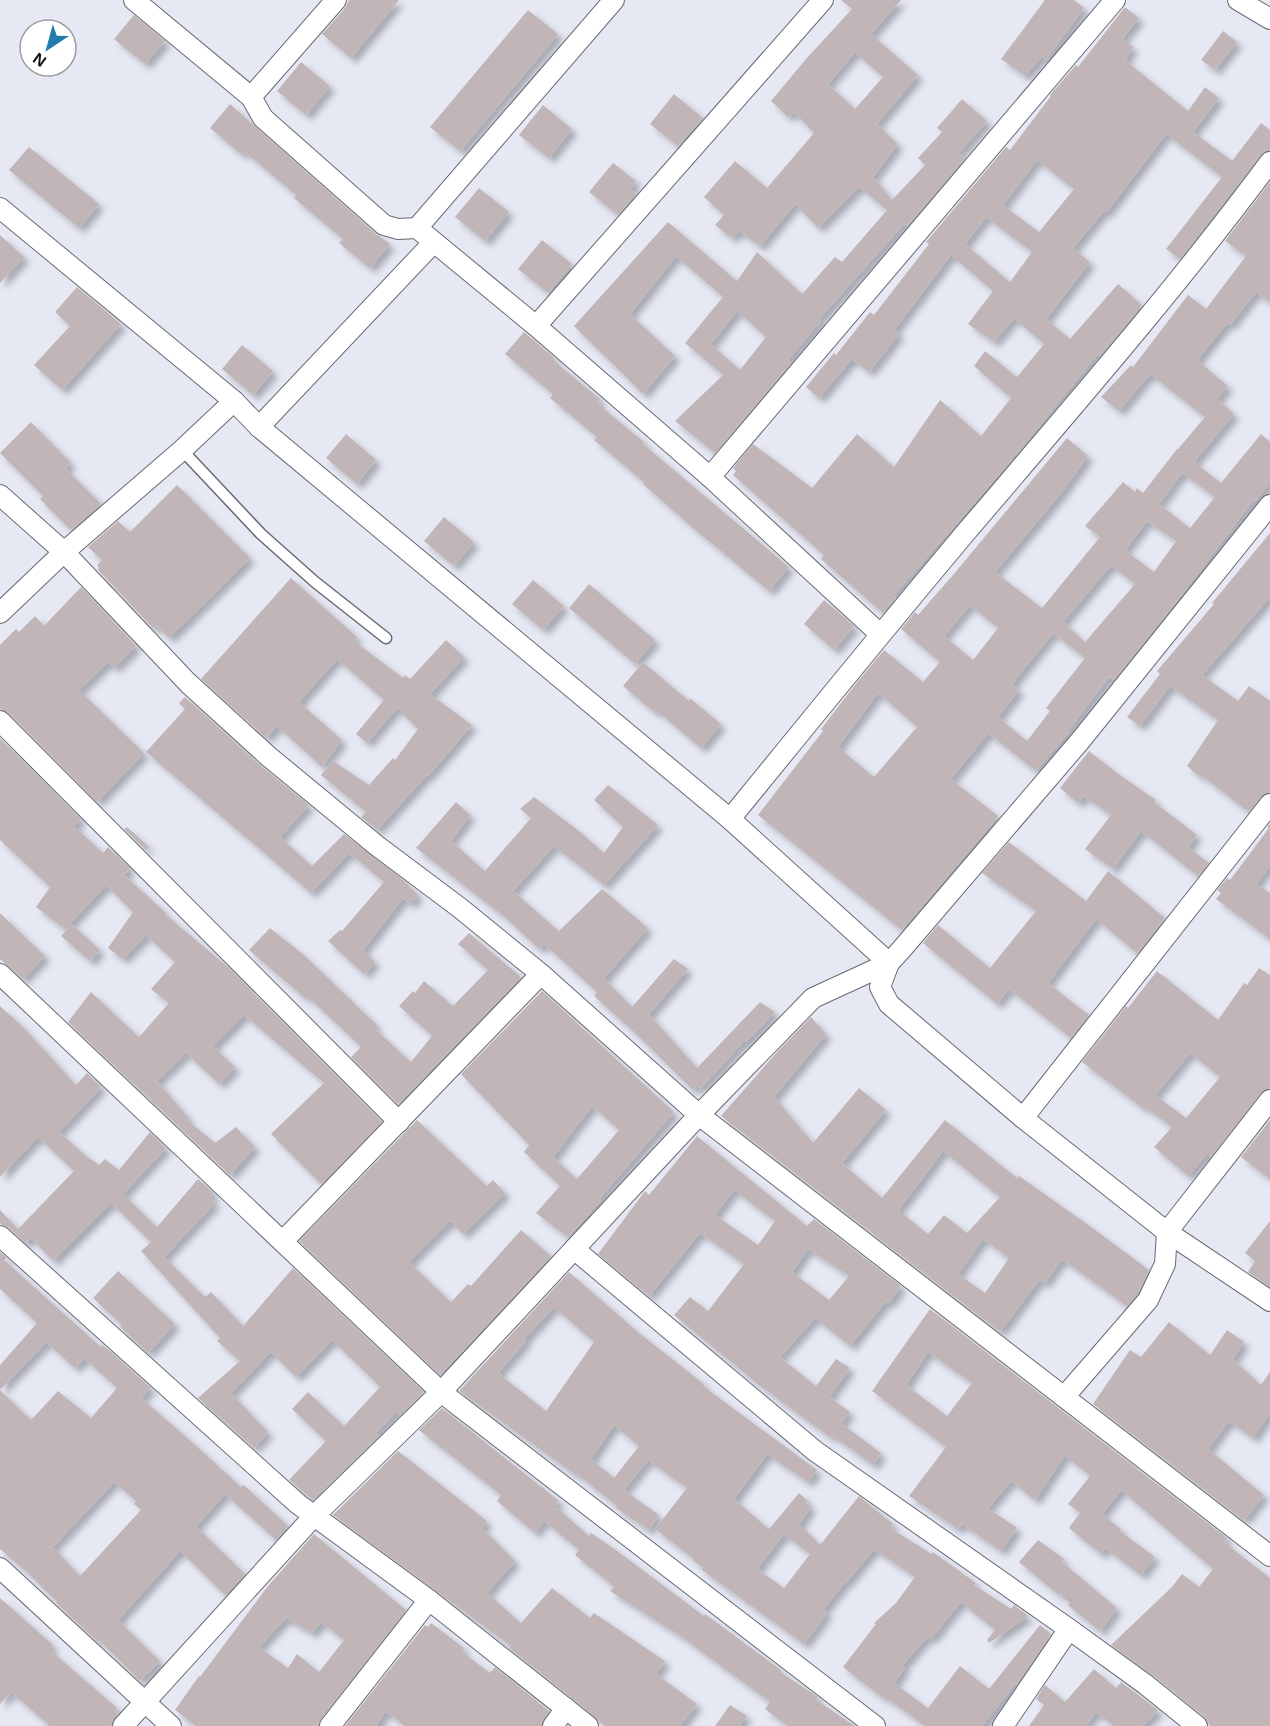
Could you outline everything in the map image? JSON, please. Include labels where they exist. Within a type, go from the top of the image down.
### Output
[{"type":"street","points":[[134,0],[250,97],[263,118],[384,225],[398,229],[417,228],[536,326],[711,477],[880,634]]},
{"type":"street","points":[[250,97],[336,0]]},
{"type":"street","points":[[417,228],[614,0]]},
{"type":"street","points":[[536,326],[823,0]]},
{"type":"street","points":[[711,477],[1116,0]]},
{"type":"street","points":[[1238,0],[1270,19]]},
{"type":"street","points":[[730,819],[880,634],[1113,359],[1228,218],[1270,162]]},
{"type":"street","points":[[0,208],[234,401],[259,427],[730,819],[889,963]]},
{"type":"street","points":[[259,427],[434,243]]},
{"type":"street","points":[[0,614],[64,552],[182,450],[234,401]]},
{"type":"street","points":[[0,495],[64,552],[188,683],[268,756],[376,845],[541,974],[699,1115],[1270,1556]]},
{"type":"street","points":[[1270,505],[1080,741],[889,963],[880,987],[889,1005],[1023,1118],[1167,1232],[1270,1301]]},
{"type":"street","points":[[0,721],[399,1122]]},
{"type":"street","points":[[1023,1118],[1270,804]]},
{"type":"street","points":[[123,1726],[314,1516],[441,1392],[699,1115],[813,998],[889,963]]},
{"type":"street","points":[[0,974],[441,1392],[875,1726]]},
{"type":"street","points":[[283,1241],[541,974]]},
{"type":"street","points":[[1064,1396],[1148,1300],[1165,1264],[1167,1232],[1270,1100]]},
{"type":"street","points":[[0,1236],[289,1496],[429,1600],[588,1726]]},
{"type":"street","points":[[574,1250],[814,1451],[1069,1629],[1197,1726]]},
{"type":"street","points":[[0,1568],[171,1726]]},
{"type":"street","points":[[330,1726],[429,1600]]},
{"type":"street","points":[[1003,1726],[1069,1629]]},
{"type":"street","points":[[553,1726],[566,1708]]},
{"type":"lane","points":[[182,450],[261,534],[315,582],[386,638]]},
{"type":"building","points":[[349,0],[399,0],[351,58],[322,34],[345,8]]},
{"type":"building","points":[[841,0],[901,0],[871,34],[918,75],[877,124],[898,144],[873,177],[892,200],[925,165],[918,158],[942,132],[937,128],[962,99],[987,121],[959,153],[965,158],[907,226],[904,224],[819,319],[821,321],[788,360],[791,363],[715,453],[675,421],[723,375],[685,343],[723,297],[676,256],[630,314],[675,356],[643,394],[574,326],[668,222],[737,281],[757,252],[802,294],[835,257],[842,262],[887,210],[859,187],[818,228],[795,204],[760,246],[739,231],[732,238],[715,225],[724,215],[704,197],[735,161],[767,188],[814,133],[794,112],[788,117],[771,101],[852,9]],"holes":[[[855,52],[883,77],[855,109],[828,84]],[[737,311],[766,337],[740,370],[711,344]]]},
{"type":"building","points":[[1045,0],[1074,0],[1084,8],[1046,60],[1042,56],[1025,76],[1001,59]]},
{"type":"building","points":[[1125,7],[1139,18],[1122,39],[1133,47],[1125,60],[1188,111],[1205,87],[1219,98],[1193,132],[1232,161],[1261,123],[1270,130],[1270,150],[1260,155],[1180,259],[1166,249],[1222,177],[1166,134],[1106,213],[1104,211],[1073,248],[1090,262],[1046,319],[1070,339],[1118,284],[1142,305],[894,595],[896,597],[883,613],[821,559],[824,555],[733,475],[736,471],[733,468],[753,444],[812,488],[857,434],[894,467],[940,400],[981,436],[1011,398],[974,366],[985,351],[1017,377],[1044,344],[1014,318],[994,342],[968,324],[993,291],[951,255],[894,330],[899,334],[869,372],[852,359],[819,398],[806,387],[834,353],[836,355],[870,312],[874,315],[929,244],[926,242],[1006,147],[1010,150],[1050,95],[1076,65],[1078,67]],"holes":[[[1037,160],[1074,189],[1039,232],[1003,205]],[[986,217],[1032,252],[1010,282],[965,244]]]},
{"type":"building","points":[[528,10],[558,34],[460,151],[430,127]]},
{"type":"building","points":[[134,15],[165,41],[145,64],[114,39]]},
{"type":"building","points":[[1223,31],[1237,42],[1215,70],[1201,60]]},
{"type":"building","points":[[301,62],[330,86],[306,115],[277,91]]},
{"type":"building","points":[[674,94],[703,118],[678,146],[650,124]]},
{"type":"building","points":[[230,104],[390,244],[370,268],[339,243],[343,239],[294,198],[296,195],[244,151],[241,154],[210,128]]},
{"type":"building","points":[[543,105],[572,129],[549,158],[519,135]]},
{"type":"building","points":[[29,147],[99,204],[79,228],[9,170]]},
{"type":"building","points":[[613,163],[636,181],[630,189],[636,194],[618,215],[589,192]]},
{"type":"building","points":[[1270,182],[1270,302],[1256,292],[1230,325],[1227,323],[1197,360],[1228,386],[1217,399],[1234,414],[1194,462],[1221,483],[1261,434],[1270,442],[1270,483],[1253,501],[1114,680],[1109,677],[1069,732],[1036,771],[988,733],[951,779],[998,816],[902,930],[758,815],[823,731],[821,729],[884,650],[923,682],[940,662],[901,629],[915,612],[918,615],[953,575],[1067,438],[1088,456],[1062,492],[995,572],[1042,608],[1100,537],[1085,526],[1123,482],[1135,492],[1137,488],[1143,493],[1205,417],[1150,374],[1119,411],[1101,397],[1131,365],[1133,367],[1188,295],[1206,309],[1246,256],[1225,241]],"holes":[[[1182,473],[1215,497],[1190,528],[1159,504]],[[1147,521],[1176,541],[1154,572],[1125,550]],[[1111,565],[1135,584],[1085,642],[1063,622]],[[970,605],[998,628],[973,660],[944,636]],[[1053,633],[1085,658],[1046,708],[1050,711],[1027,741],[998,717],[1019,690],[1012,684]],[[878,693],[917,727],[874,777],[838,747]]]},
{"type":"building","points":[[479,188],[509,212],[485,241],[455,217]]},
{"type":"building","points":[[0,235],[24,257],[0,283]]},
{"type":"building","points":[[542,240],[572,264],[548,293],[518,269]]},
{"type":"building","points":[[77,287],[121,324],[62,390],[34,365],[70,326],[55,312]]},
{"type":"building","points":[[524,332],[554,358],[553,360],[600,399],[597,403],[644,442],[643,444],[789,567],[769,591],[643,484],[644,482],[594,440],[597,437],[550,398],[553,394],[505,354]]},
{"type":"building","points":[[242,345],[273,371],[253,395],[222,369]]},
{"type":"building","points":[[31,422],[71,463],[65,468],[101,504],[71,530],[40,499],[43,496],[0,453]]},
{"type":"building","points":[[346,434],[376,460],[357,484],[326,458]]},
{"type":"building","points":[[177,485],[250,558],[169,638],[156,625],[153,628],[98,570],[97,565],[102,560],[88,547],[118,521],[130,532]]},
{"type":"building","points":[[444,517],[474,542],[454,566],[424,541]]},
{"type":"building","points":[[1270,533],[1270,597],[1202,675],[1238,701],[1249,686],[1270,701],[1270,792],[1261,796],[1249,812],[1187,766],[1218,720],[1170,686],[1140,726],[1127,717],[1160,674],[1157,671]]},
{"type":"building","points":[[291,578],[357,637],[354,641],[403,678],[405,675],[410,679],[446,640],[464,657],[430,694],[472,725],[377,830],[361,817],[366,812],[321,775],[333,761],[369,785],[393,758],[395,760],[418,729],[397,708],[367,743],[356,734],[384,700],[337,659],[299,702],[342,740],[322,767],[277,726],[266,738],[201,679]]},
{"type":"building","points":[[533,580],[564,606],[543,630],[512,604]]},
{"type":"building","points":[[589,584],[655,640],[635,664],[569,608]]},
{"type":"building","points":[[81,587],[136,646],[114,668],[108,662],[79,690],[144,753],[97,802],[9,713],[0,709],[0,645],[16,629],[19,632],[35,616],[44,626]]},
{"type":"building","points":[[824,600],[854,626],[834,650],[804,624]]},
{"type":"building","points":[[643,662],[689,701],[690,698],[721,724],[701,748],[623,686]]},
{"type":"building","points":[[185,697],[260,765],[309,805],[280,837],[312,866],[344,834],[402,879],[418,895],[410,904],[403,898],[363,950],[375,962],[364,974],[328,941],[340,930],[342,931],[384,882],[349,853],[311,893],[146,752],[185,709],[179,703]]},
{"type":"building","points":[[0,738],[81,819],[74,826],[103,853],[108,847],[130,868],[124,875],[165,914],[229,968],[382,1122],[321,1184],[271,1134],[324,1083],[244,1015],[213,1046],[235,1067],[219,1084],[186,1053],[157,1081],[188,1117],[186,1119],[215,1143],[236,1127],[255,1147],[230,1175],[68,1022],[91,992],[139,1037],[169,1003],[151,989],[175,962],[146,935],[123,959],[108,948],[133,912],[106,885],[65,929],[36,907],[50,887],[0,840]]},
{"type":"building","points":[[1089,751],[1156,800],[1154,802],[1197,835],[1188,847],[1209,863],[1198,876],[1141,831],[1113,869],[1085,849],[1111,815],[1084,796],[1078,803],[1060,788]]},
{"type":"building","points":[[608,785],[658,825],[604,885],[554,846],[513,891],[559,931],[602,889],[648,928],[604,978],[632,1007],[674,959],[688,969],[649,1014],[697,1068],[760,1002],[775,1012],[746,1042],[744,1041],[701,1088],[697,1085],[693,1090],[594,996],[597,992],[544,944],[539,949],[506,918],[416,848],[456,802],[470,815],[451,841],[485,871],[531,818],[520,809],[534,797],[604,853],[623,827],[594,800]]},
{"type":"building","points":[[1270,823],[1270,866],[1256,884],[1270,893],[1270,939],[1216,899],[1221,893],[1217,890],[1227,878],[1230,880],[1269,828],[1267,827]]},
{"type":"building","points":[[127,827],[149,847],[146,850],[124,829]]},
{"type":"building","points":[[1009,842],[1086,901],[1108,871],[1165,918],[1137,953],[1096,919],[1048,983],[1089,1015],[1071,1038],[1009,989],[997,1004],[923,943],[938,925],[990,968],[1036,911],[982,873]]},
{"type":"building","points":[[0,913],[45,956],[23,979],[0,959]]},
{"type":"building","points":[[72,924],[100,950],[90,961],[61,936]]},
{"type":"building","points":[[270,928],[305,956],[377,1025],[374,1028],[411,1062],[432,1036],[399,1006],[413,991],[415,993],[424,981],[453,1006],[488,970],[458,944],[469,933],[521,977],[398,1104],[351,1057],[361,1047],[307,996],[305,998],[249,950]]},
{"type":"building","points":[[1259,968],[1270,975],[1270,1088],[1261,1093],[1211,1157],[1207,1154],[1188,1176],[1154,1147],[1172,1127],[1145,1107],[1144,1109],[1082,1062],[1157,971],[1218,1020],[1244,983],[1247,985]],"holes":[[[1190,1053],[1220,1077],[1186,1118],[1155,1095]]]},
{"type":"building","points":[[542,991],[674,1112],[568,1237],[536,1213],[560,1186],[524,1152],[529,1145],[461,1074]],"holes":[[[592,1106],[619,1130],[577,1179],[553,1157]]]},
{"type":"building","points":[[0,1006],[24,1028],[76,1085],[87,1073],[101,1087],[59,1132],[86,1156],[99,1165],[105,1159],[119,1170],[150,1132],[166,1148],[123,1194],[157,1227],[198,1179],[214,1193],[209,1198],[215,1203],[164,1257],[205,1297],[211,1292],[243,1326],[293,1268],[424,1392],[400,1415],[396,1412],[376,1433],[379,1436],[313,1500],[289,1480],[326,1441],[292,1409],[308,1392],[344,1426],[380,1387],[332,1340],[296,1377],[271,1352],[231,1393],[268,1432],[254,1448],[198,1398],[240,1361],[217,1341],[220,1338],[141,1251],[151,1242],[111,1203],[53,1261],[31,1238],[25,1243],[8,1227],[0,1224],[0,1210],[18,1229],[74,1171],[38,1137],[0,1177]]},
{"type":"building","points":[[811,1017],[826,1034],[774,1097],[813,1143],[859,1088],[886,1110],[842,1163],[882,1198],[945,1120],[1017,1178],[1019,1176],[1149,1270],[1138,1293],[1127,1306],[1062,1259],[1045,1283],[1039,1280],[1000,1332],[721,1116]],"holes":[[[943,1151],[1000,1197],[967,1233],[944,1215],[928,1234],[898,1210]],[[983,1239],[1009,1258],[985,1293],[958,1274]]]},
{"type":"building","points":[[417,1120],[487,1186],[493,1180],[505,1193],[463,1234],[450,1221],[409,1262],[451,1302],[468,1284],[471,1286],[521,1230],[551,1256],[440,1375],[299,1241]]},
{"type":"building","points":[[1270,1120],[1270,1179],[1241,1157]]},
{"type":"building","points":[[697,1136],[807,1226],[814,1219],[901,1286],[889,1303],[886,1301],[850,1346],[815,1318],[780,1357],[816,1386],[836,1359],[850,1368],[829,1397],[850,1412],[841,1423],[881,1453],[873,1465],[759,1385],[674,1315],[690,1297],[708,1311],[744,1264],[700,1233],[649,1296],[598,1254],[645,1191],[649,1195]],"holes":[[[734,1190],[775,1221],[758,1245],[715,1215]],[[808,1249],[849,1276],[829,1300],[792,1272]]]},
{"type":"building","points":[[1270,1221],[1270,1287],[1248,1272],[1255,1261],[1245,1253]]},
{"type":"building","points":[[0,1252],[7,1258],[4,1260],[101,1347],[103,1345],[151,1388],[141,1398],[241,1487],[244,1485],[288,1526],[276,1540],[225,1494],[196,1526],[245,1574],[225,1595],[180,1551],[118,1620],[160,1661],[140,1681],[0,1549],[0,1390],[0,1365],[37,1323],[0,1289]],"holes":[[[46,1342],[75,1368],[84,1358],[117,1388],[91,1418],[58,1391],[31,1420],[0,1390]],[[114,1482],[136,1501],[134,1504],[141,1510],[80,1576],[53,1547]]]},
{"type":"building","points":[[118,1271],[175,1324],[148,1353],[93,1298]]},
{"type":"building","points":[[569,1272],[639,1333],[704,1384],[703,1386],[817,1470],[808,1482],[767,1454],[734,1499],[769,1529],[799,1493],[811,1507],[799,1524],[820,1545],[859,1496],[893,1524],[890,1528],[932,1554],[933,1552],[976,1583],[974,1585],[1011,1609],[1014,1605],[1028,1616],[989,1643],[987,1640],[995,1630],[961,1602],[931,1639],[927,1637],[902,1666],[905,1668],[894,1683],[928,1708],[960,1666],[989,1689],[1040,1625],[1051,1634],[1016,1685],[982,1726],[925,1726],[884,1696],[883,1698],[843,1667],[876,1624],[874,1623],[896,1603],[915,1577],[874,1549],[823,1610],[827,1613],[804,1644],[702,1570],[703,1567],[693,1561],[694,1559],[655,1529],[687,1488],[648,1460],[624,1490],[659,1515],[649,1530],[616,1508],[617,1506],[577,1474],[459,1391]],"holes":[[[554,1307],[594,1342],[546,1411],[498,1373],[526,1341],[524,1339]],[[614,1425],[639,1446],[614,1478],[591,1459]],[[784,1534],[810,1554],[784,1588],[757,1569]]]},
{"type":"building","points":[[930,1309],[1227,1538],[1224,1542],[1270,1578],[1270,1726],[1210,1726],[1205,1717],[1111,1645],[1172,1587],[1182,1574],[1199,1587],[1213,1569],[1121,1490],[1102,1514],[1121,1529],[1120,1531],[1155,1557],[1141,1575],[1105,1548],[1101,1554],[1069,1528],[1080,1513],[1068,1504],[1090,1476],[1065,1455],[1035,1500],[1011,1481],[988,1508],[1017,1528],[1001,1551],[962,1524],[958,1529],[909,1496],[946,1447],[872,1391]],"holes":[[[928,1352],[972,1383],[947,1416],[906,1385]]]},
{"type":"building","points":[[1169,1322],[1210,1355],[1227,1330],[1244,1342],[1233,1359],[1261,1385],[1270,1372],[1270,1413],[1253,1438],[1229,1421],[1208,1449],[1264,1495],[1245,1519],[1242,1519],[1093,1404],[1130,1350],[1141,1357]]},
{"type":"building","points":[[442,1408],[559,1501],[555,1506],[589,1536],[591,1533],[616,1550],[781,1670],[780,1672],[818,1697],[816,1700],[855,1726],[788,1726],[765,1709],[770,1702],[682,1637],[610,1591],[614,1587],[575,1555],[579,1550],[544,1521],[535,1533],[497,1501],[501,1495],[419,1430]]},
{"type":"building","points":[[398,1451],[487,1521],[482,1528],[515,1561],[487,1593],[521,1623],[552,1588],[590,1618],[594,1613],[665,1661],[656,1674],[697,1704],[680,1726],[605,1726],[509,1648],[511,1646],[333,1515]]},
{"type":"building","points":[[314,1534],[406,1610],[321,1719],[318,1726],[196,1726],[175,1710],[268,1586]],"holes":[[[286,1618],[312,1633],[321,1622],[344,1640],[319,1672],[297,1654],[288,1668],[259,1647]]]},
{"type":"building","points":[[1038,1540],[1064,1559],[1062,1562],[1117,1608],[1100,1631],[1068,1605],[1070,1603],[1062,1597],[1071,1586],[1059,1595],[1019,1562]]},
{"type":"building","points":[[0,1598],[53,1645],[49,1649],[117,1708],[114,1711],[118,1714],[111,1726],[50,1726],[11,1692],[0,1704]]},
{"type":"building","points":[[431,1623],[464,1648],[462,1652],[490,1673],[495,1667],[549,1711],[540,1726],[405,1726],[386,1711],[376,1726],[345,1726],[425,1625],[428,1627]]},
{"type":"building","points":[[1094,1669],[1116,1688],[1121,1682],[1158,1710],[1143,1726],[1114,1726],[1096,1712],[1086,1726],[1029,1726],[1044,1705],[1036,1699],[1045,1685],[1065,1702]]},
{"type":"building","points":[[730,1705],[747,1716],[739,1726],[715,1726]]}]
